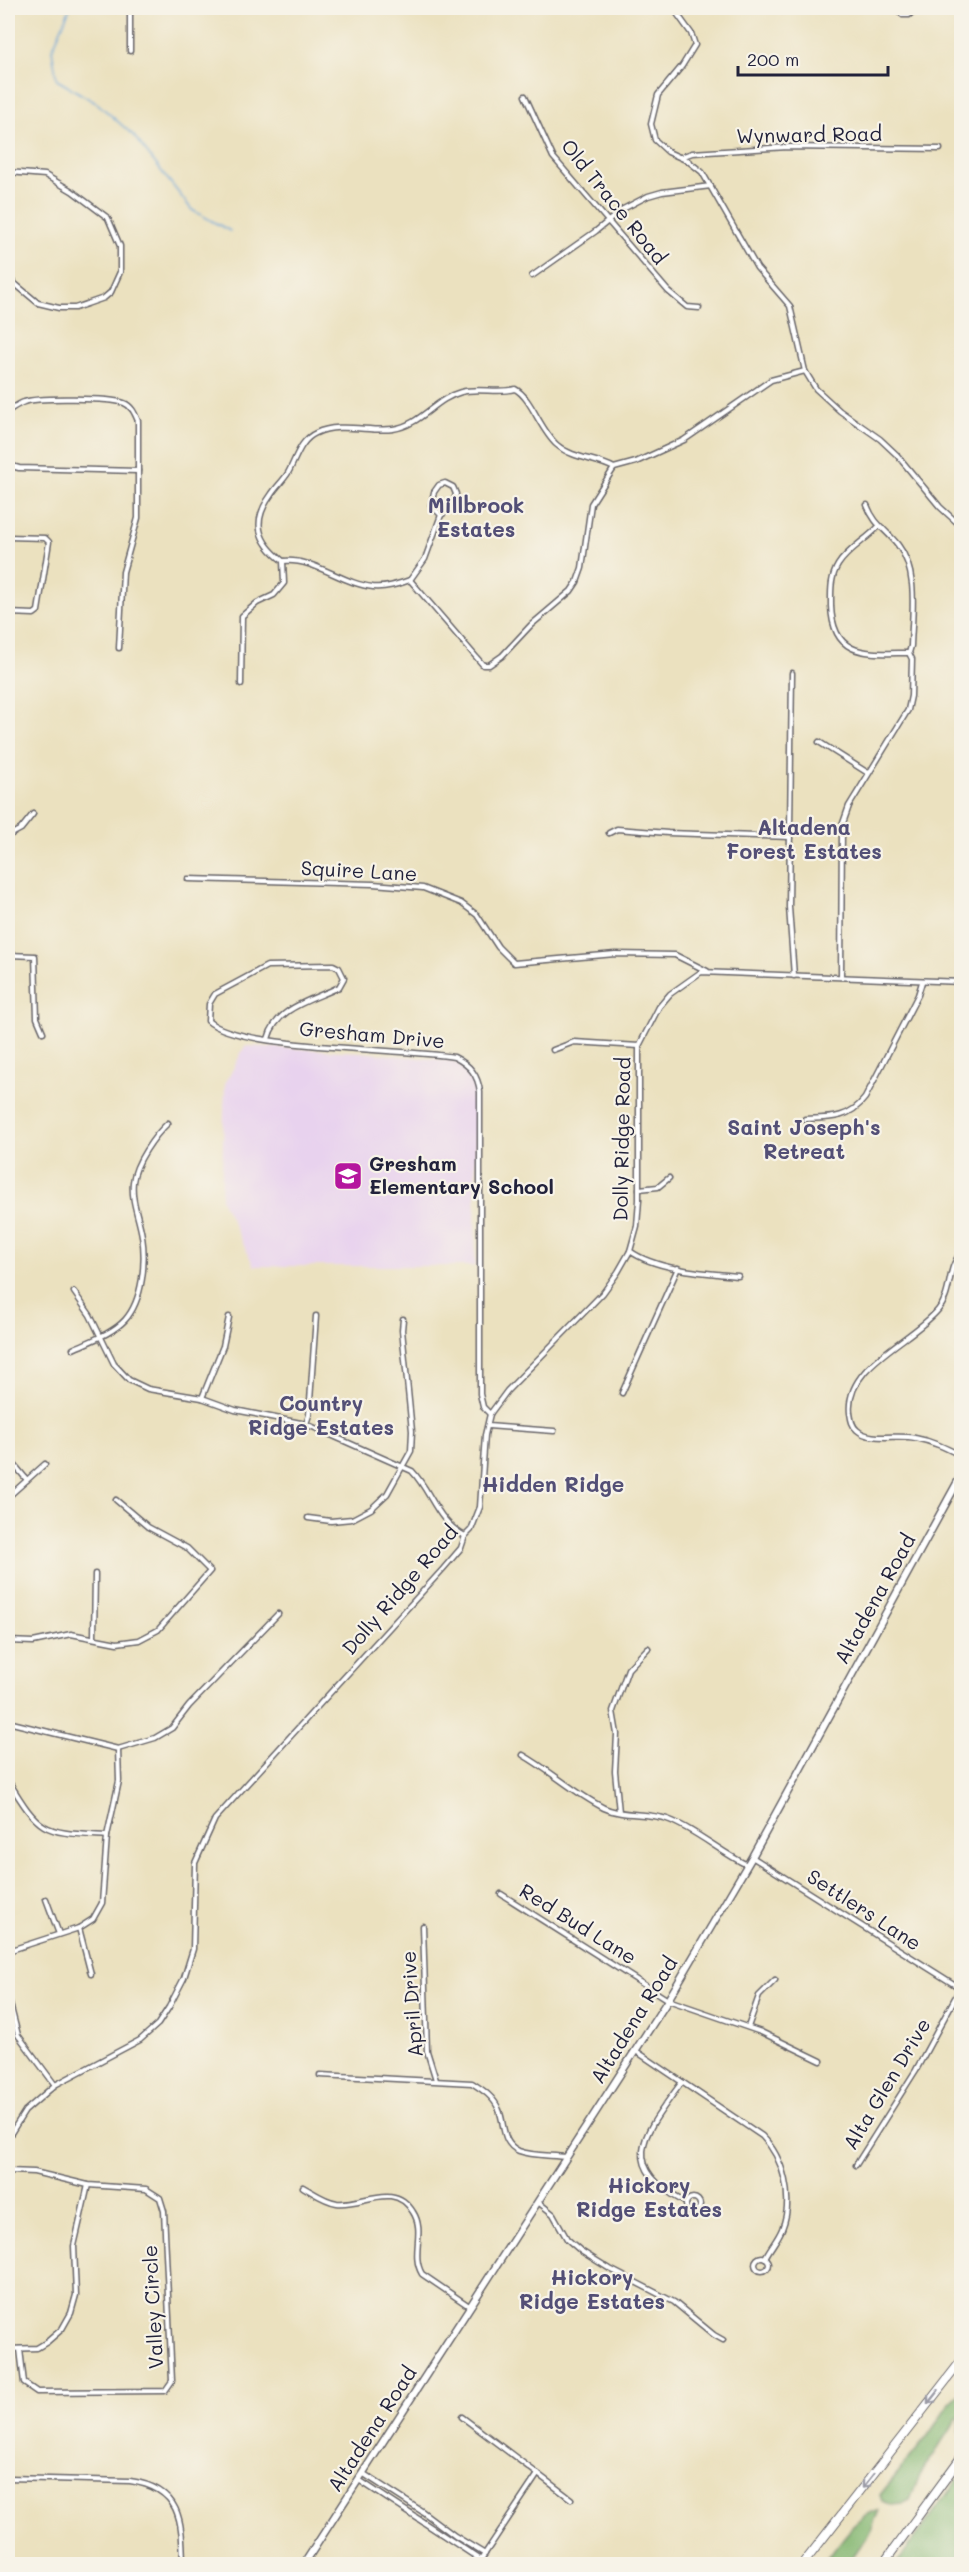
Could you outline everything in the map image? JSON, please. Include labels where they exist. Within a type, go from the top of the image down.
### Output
[{"type":"highway","points":[[803,2565],[962,2360]]},
{"type":"highway","points":[[883,2565],[962,2456]]},
{"type":"street","points":[[130,8],[130,51]]},
{"type":"street","points":[[673,8],[691,33],[695,45],[682,66],[658,94],[651,124],[656,140],[668,152],[702,172],[758,268],[790,306],[805,371],[816,389],[897,455],[940,507],[962,527]]},
{"type":"street","points":[[895,8],[903,15],[909,15],[917,8]]},
{"type":"street","name":"Old Trace Road","points":[[525,96],[553,157],[669,291],[687,307],[699,308]]},
{"type":"street","name":"Wynward Road","points":[[680,158],[692,153],[788,147],[940,149]]},
{"type":"street","points":[[8,172],[45,175],[72,191],[108,218],[120,246],[120,272],[111,292],[104,298],[75,308],[59,308],[38,303],[8,278]]},
{"type":"street","points":[[532,276],[622,209],[662,192],[711,186]]},
{"type":"street","points":[[410,580],[483,665],[489,664],[502,656],[531,625],[571,591],[577,582],[582,568],[591,504],[614,468],[636,462],[684,440],[771,380],[805,371]]},
{"type":"street","points":[[240,684],[242,616],[257,603],[279,591],[284,583],[283,561],[264,543],[259,528],[261,510],[287,475],[300,448],[311,436],[328,429],[400,428],[422,418],[445,399],[459,392],[515,389],[523,393],[543,431],[558,447],[573,455],[601,460],[614,468]]},
{"type":"street","points":[[8,411],[24,402],[38,399],[110,400],[126,403],[138,421],[136,525],[123,572],[119,648]]},
{"type":"street","points":[[8,465],[19,468],[138,471]]},
{"type":"street","points":[[283,561],[294,560],[372,587],[391,586],[410,580],[425,559],[441,515],[452,509],[456,494],[453,487],[445,483],[439,485],[431,499],[431,505],[441,515]]},
{"type":"street","points":[[841,978],[842,826],[849,806],[908,710],[911,696],[909,566],[900,547],[886,530],[878,526],[867,505]]},
{"type":"street","points":[[878,526],[837,566],[831,584],[832,624],[838,636],[856,650],[872,653],[909,653]]},
{"type":"street","points":[[8,537],[45,538],[49,542],[38,611],[34,614],[8,613]]},
{"type":"street","points":[[792,673],[789,907],[794,976]]},
{"type":"street","points":[[819,742],[868,773]]},
{"type":"street","points":[[8,836],[21,829],[33,814]]},
{"type":"street","points":[[609,833],[617,829],[790,837]]},
{"type":"street","name":"Squire Lane","points":[[188,879],[373,884],[423,888],[461,903],[477,915],[498,946],[514,963],[615,954],[675,955],[709,972]]},
{"type":"street","points":[[8,955],[36,956],[37,1018],[43,1032]]},
{"type":"street","name":"Gresham Drive","points":[[268,1039],[270,1029],[281,1016],[339,987],[344,978],[339,968],[333,965],[267,966],[215,994],[209,1004],[208,1020],[214,1026],[229,1031],[268,1039],[328,1047],[447,1056],[464,1062],[476,1075],[480,1092],[480,1394],[483,1407],[490,1414]]},
{"type":"street","name":"Dolly Ridge Road","points":[[8,2138],[25,2111],[55,2085],[140,2040],[158,2024],[184,1978],[193,1949],[195,1863],[215,1819],[461,1548],[480,1507],[485,1435],[490,1414],[507,1391],[603,1293],[630,1251],[637,1226],[639,1189],[639,1046],[651,1018],[670,994],[702,972],[962,982]]},
{"type":"street","points":[[805,1119],[838,1117],[858,1107],[865,1098],[918,995],[922,982]]},
{"type":"street","points":[[553,1050],[574,1042],[639,1046]]},
{"type":"street","points":[[73,1349],[115,1328],[126,1319],[140,1288],[144,1254],[142,1235],[133,1202],[133,1180],[139,1165],[161,1129],[168,1123]]},
{"type":"street","points":[[639,1189],[658,1187],[669,1178]]},
{"type":"street","points":[[630,1251],[638,1257],[678,1268],[738,1276]]},
{"type":"street","points":[[962,1252],[956,1258],[951,1270],[948,1292],[939,1309],[862,1374],[852,1389],[849,1404],[851,1420],[859,1432],[866,1435],[912,1437],[943,1446],[962,1456]]},
{"type":"street","points":[[622,1393],[678,1268]]},
{"type":"street","points":[[74,1292],[90,1315],[114,1364],[129,1380],[148,1389],[202,1398],[235,1410],[306,1424],[412,1471],[420,1479],[443,1520],[465,1536]]},
{"type":"street","points":[[306,1424],[309,1415],[316,1316]]},
{"type":"street","points":[[202,1398],[223,1346],[229,1317]]},
{"type":"street","points":[[308,1518],[331,1521],[352,1519],[371,1509],[387,1494],[411,1451],[412,1431],[402,1330],[403,1319]]},
{"type":"street","points":[[488,1426],[554,1431]]},
{"type":"street","points":[[8,1457],[27,1480]]},
{"type":"street","points":[[8,1497],[45,1464]]},
{"type":"street","name":"Altadena Road","points":[[304,2565],[668,2000],[752,1857],[962,1474]]},
{"type":"street","points":[[8,1641],[33,1642],[71,1634],[117,1643],[139,1640],[158,1630],[210,1571],[187,1548],[148,1527],[116,1500]]},
{"type":"street","points":[[94,1637],[95,1574]]},
{"type":"street","points":[[8,1722],[88,1744],[118,1749],[155,1738],[172,1728],[189,1706],[278,1614]]},
{"type":"street","points":[[619,1812],[615,1771],[617,1734],[613,1711],[628,1668],[648,1648]]},
{"type":"street","points":[[8,1951],[79,1928],[93,1919],[102,1903],[107,1836],[119,1781],[118,1749]]},
{"type":"street","points":[[523,1755],[593,1802],[619,1812],[650,1814],[667,1819],[683,1826],[723,1853],[747,1865]]},
{"type":"street","points":[[8,1780],[28,1814],[41,1825],[59,1833],[107,1836]]},
{"type":"street","name":"Settlers Lane","points":[[752,1857],[961,1987]]},
{"type":"street","name":"Red Bud Lane","points":[[501,1894],[668,2000],[748,2027],[821,2061]]},
{"type":"street","points":[[46,1899],[59,1934]]},
{"type":"street","name":"April Drive","points":[[423,1926],[427,2051],[436,2080]]},
{"type":"street","points":[[79,1928],[91,1974]]},
{"type":"street","points":[[748,2027],[759,1996],[775,1980]]},
{"type":"street","name":"Alta Glen Drive","points":[[856,2164],[916,2070],[961,1987]]},
{"type":"street","points":[[8,1996],[18,2035],[55,2085]]},
{"type":"street","points":[[635,2050],[762,2136],[773,2147],[782,2167],[786,2192],[786,2215],[782,2230],[765,2258]]},
{"type":"street","points":[[320,2075],[472,2083],[490,2095],[499,2110],[504,2136],[520,2151],[566,2157]]},
{"type":"street","points":[[682,2082],[652,2126],[644,2141],[642,2154],[644,2167],[651,2179],[663,2190],[686,2202]]},
{"type":"street","name":"Valley Circle","points":[[8,2171],[34,2172],[88,2185],[146,2189],[160,2198],[164,2211],[172,2381],[165,2391],[37,2392],[24,2383],[20,2349]]},
{"type":"street","points":[[8,2349],[37,2348],[62,2329],[70,2313],[76,2295],[74,2246],[88,2185]]},
{"type":"street","points":[[303,2187],[323,2199],[338,2203],[388,2195],[405,2202],[419,2224],[416,2252],[418,2267],[422,2274],[470,2307]]},
{"type":"street","points":[[538,2202],[553,2214],[567,2239],[580,2251],[674,2302],[723,2340]]},
{"type":"street","points":[[462,2417],[572,2499]]},
{"type":"street","points":[[361,2477],[480,2562],[538,2474]]},
{"type":"street","points":[[361,2477],[423,2511],[449,2532],[485,2554]]},
{"type":"street","points":[[8,2478],[130,2481],[145,2482],[158,2488],[170,2499],[179,2516],[183,2565]]},
{"type":"street","points":[[392,2501],[396,2495]]},
{"type":"street","points":[[418,2517],[423,2511]]},
{"type":"street","points":[[444,2537],[449,2532]]},
{"type":"shaded area","name":"Gresham Elementary School","points":[[245,1046],[360,1052],[453,1061],[468,1071],[476,1088],[475,1266],[254,1266],[221,1199],[225,1084]]},
{"type":"green space","points":[[961,2392],[961,2430],[959,2431],[960,2418],[957,2418],[919,2477],[910,2500],[902,2504],[891,2505],[882,2501],[880,2495],[927,2437],[950,2403]]},
{"type":"green space","points":[[961,2475],[961,2564],[896,2564]]},
{"type":"green space","points":[[879,2510],[872,2529],[848,2564],[823,2564],[854,2525]]},
{"type":"waterway","points":[[70,8],[52,50],[57,80],[98,104],[133,135],[192,210],[230,231]]},
{"type":"place","name":"Gresham Elementary School","points":[[348,1176]]},
{"type":"district","name":"Millbrook Estates","points":[[476,518]]},
{"type":"district","name":"Altadena Forest Estates","points":[[804,840]]},
{"type":"district","name":"Saint Joseph's Retreat","points":[[804,1140]]},
{"type":"district","name":"Country Ridge Estates","points":[[321,1416]]},
{"type":"district","name":"Hidden Ridge","points":[[553,1485]]},
{"type":"district","name":"Hickory Ridge Estates","points":[[649,2198]]},
{"type":"district","name":"Hickory Ridge Estates","points":[[592,2290]]}]
